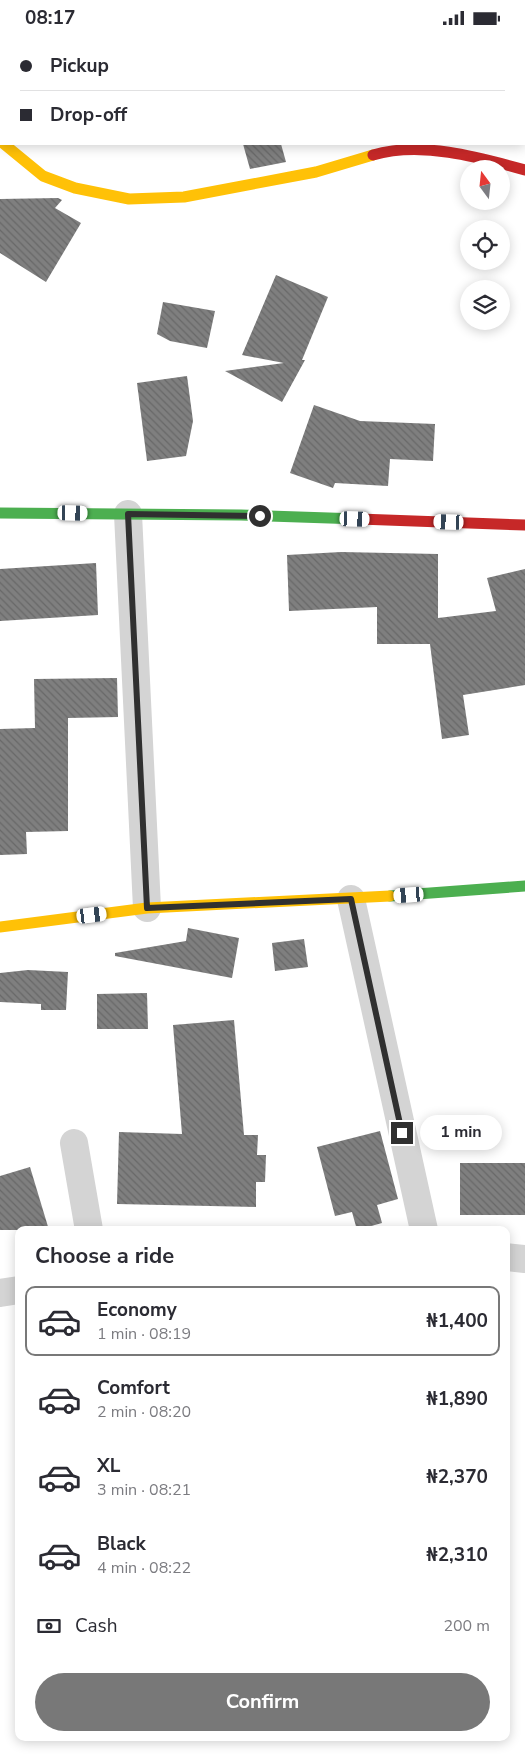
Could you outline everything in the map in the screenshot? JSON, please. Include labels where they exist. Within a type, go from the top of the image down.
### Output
[{"type":"street","points":[[5,145],[43,176],[75,188],[128,199],[184,197],[288,178],[316,172],[390,149],[432,148],[462,153],[525,170]]},
{"type":"street","points":[[0,513],[251,515],[525,525]]},
{"type":"street","points":[[128,514],[147,908]]},
{"type":"street","points":[[0,927],[147,908],[351,899],[525,886]]},
{"type":"street","points":[[351,899],[423,1226]]},
{"type":"street","points":[[74,1143],[88,1226]]},
{"type":"street","points":[[510,1257],[525,1259]]},
{"type":"street","points":[[0,1293],[15,1291]]},
{"type":"building","points":[[243,145],[281,145],[286,162],[250,169]]},
{"type":"building","points":[[58,198],[62,200],[55,208],[81,223],[46,282],[0,253],[0,199]]},
{"type":"building","points":[[276,275],[328,297],[302,360],[305,360],[282,402],[225,371],[284,363],[242,355]]},
{"type":"building","points":[[163,302],[215,311],[207,348],[170,341],[157,334]]},
{"type":"building","points":[[187,376],[193,421],[186,456],[147,461],[137,383]]},
{"type":"building","points":[[314,405],[360,421],[435,424],[433,461],[390,459],[388,486],[335,483],[333,488],[290,473]]},
{"type":"building","points":[[341,552],[438,554],[438,618],[496,611],[487,578],[525,569],[525,685],[463,695],[469,735],[442,739],[430,644],[377,644],[377,607],[289,611],[287,555]]},
{"type":"building","points":[[96,563],[98,615],[0,621],[0,569]]},
{"type":"building","points":[[117,678],[118,717],[68,718],[68,831],[26,832],[27,854],[0,855],[0,729],[35,728],[34,679]]},
{"type":"building","points":[[188,928],[239,938],[232,978],[115,956],[115,953],[186,941]]},
{"type":"building","points":[[304,939],[308,967],[275,971],[272,943]]},
{"type":"building","points":[[28,970],[68,972],[66,1010],[41,1010],[41,1004],[0,1002],[0,973]]},
{"type":"building","points":[[147,993],[148,1029],[97,1029],[97,994]]},
{"type":"building","points":[[234,1020],[244,1135],[258,1135],[257,1155],[266,1155],[265,1182],[256,1182],[256,1207],[117,1204],[119,1132],[182,1134],[173,1025]]},
{"type":"building","points":[[380,1131],[398,1199],[377,1205],[382,1223],[371,1226],[356,1226],[352,1212],[335,1216],[317,1147]]},
{"type":"building","points":[[460,1163],[525,1163],[525,1215],[460,1215]]},
{"type":"building","points":[[30,1167],[48,1226],[15,1226],[15,1230],[0,1230],[0,1176]]},
{"type":"traffic: fast","points":[[0,513],[241,515],[359,519]]},
{"type":"traffic: fast","points":[[390,896],[525,886]]},
{"type":"traffic: slow","points":[[5,145],[43,176],[75,188],[129,199],[184,197],[316,172],[373,155]]},
{"type":"traffic: slow","points":[[0,927],[147,908],[390,896]]},
{"type":"traffic: jam","points":[[373,155],[391,151],[430,150],[469,156],[525,170]]},
{"type":"traffic: jam","points":[[359,519],[525,525]]},
{"type":"route","points":[[260,516],[128,514],[147,908],[351,899],[402,1133]]}]
